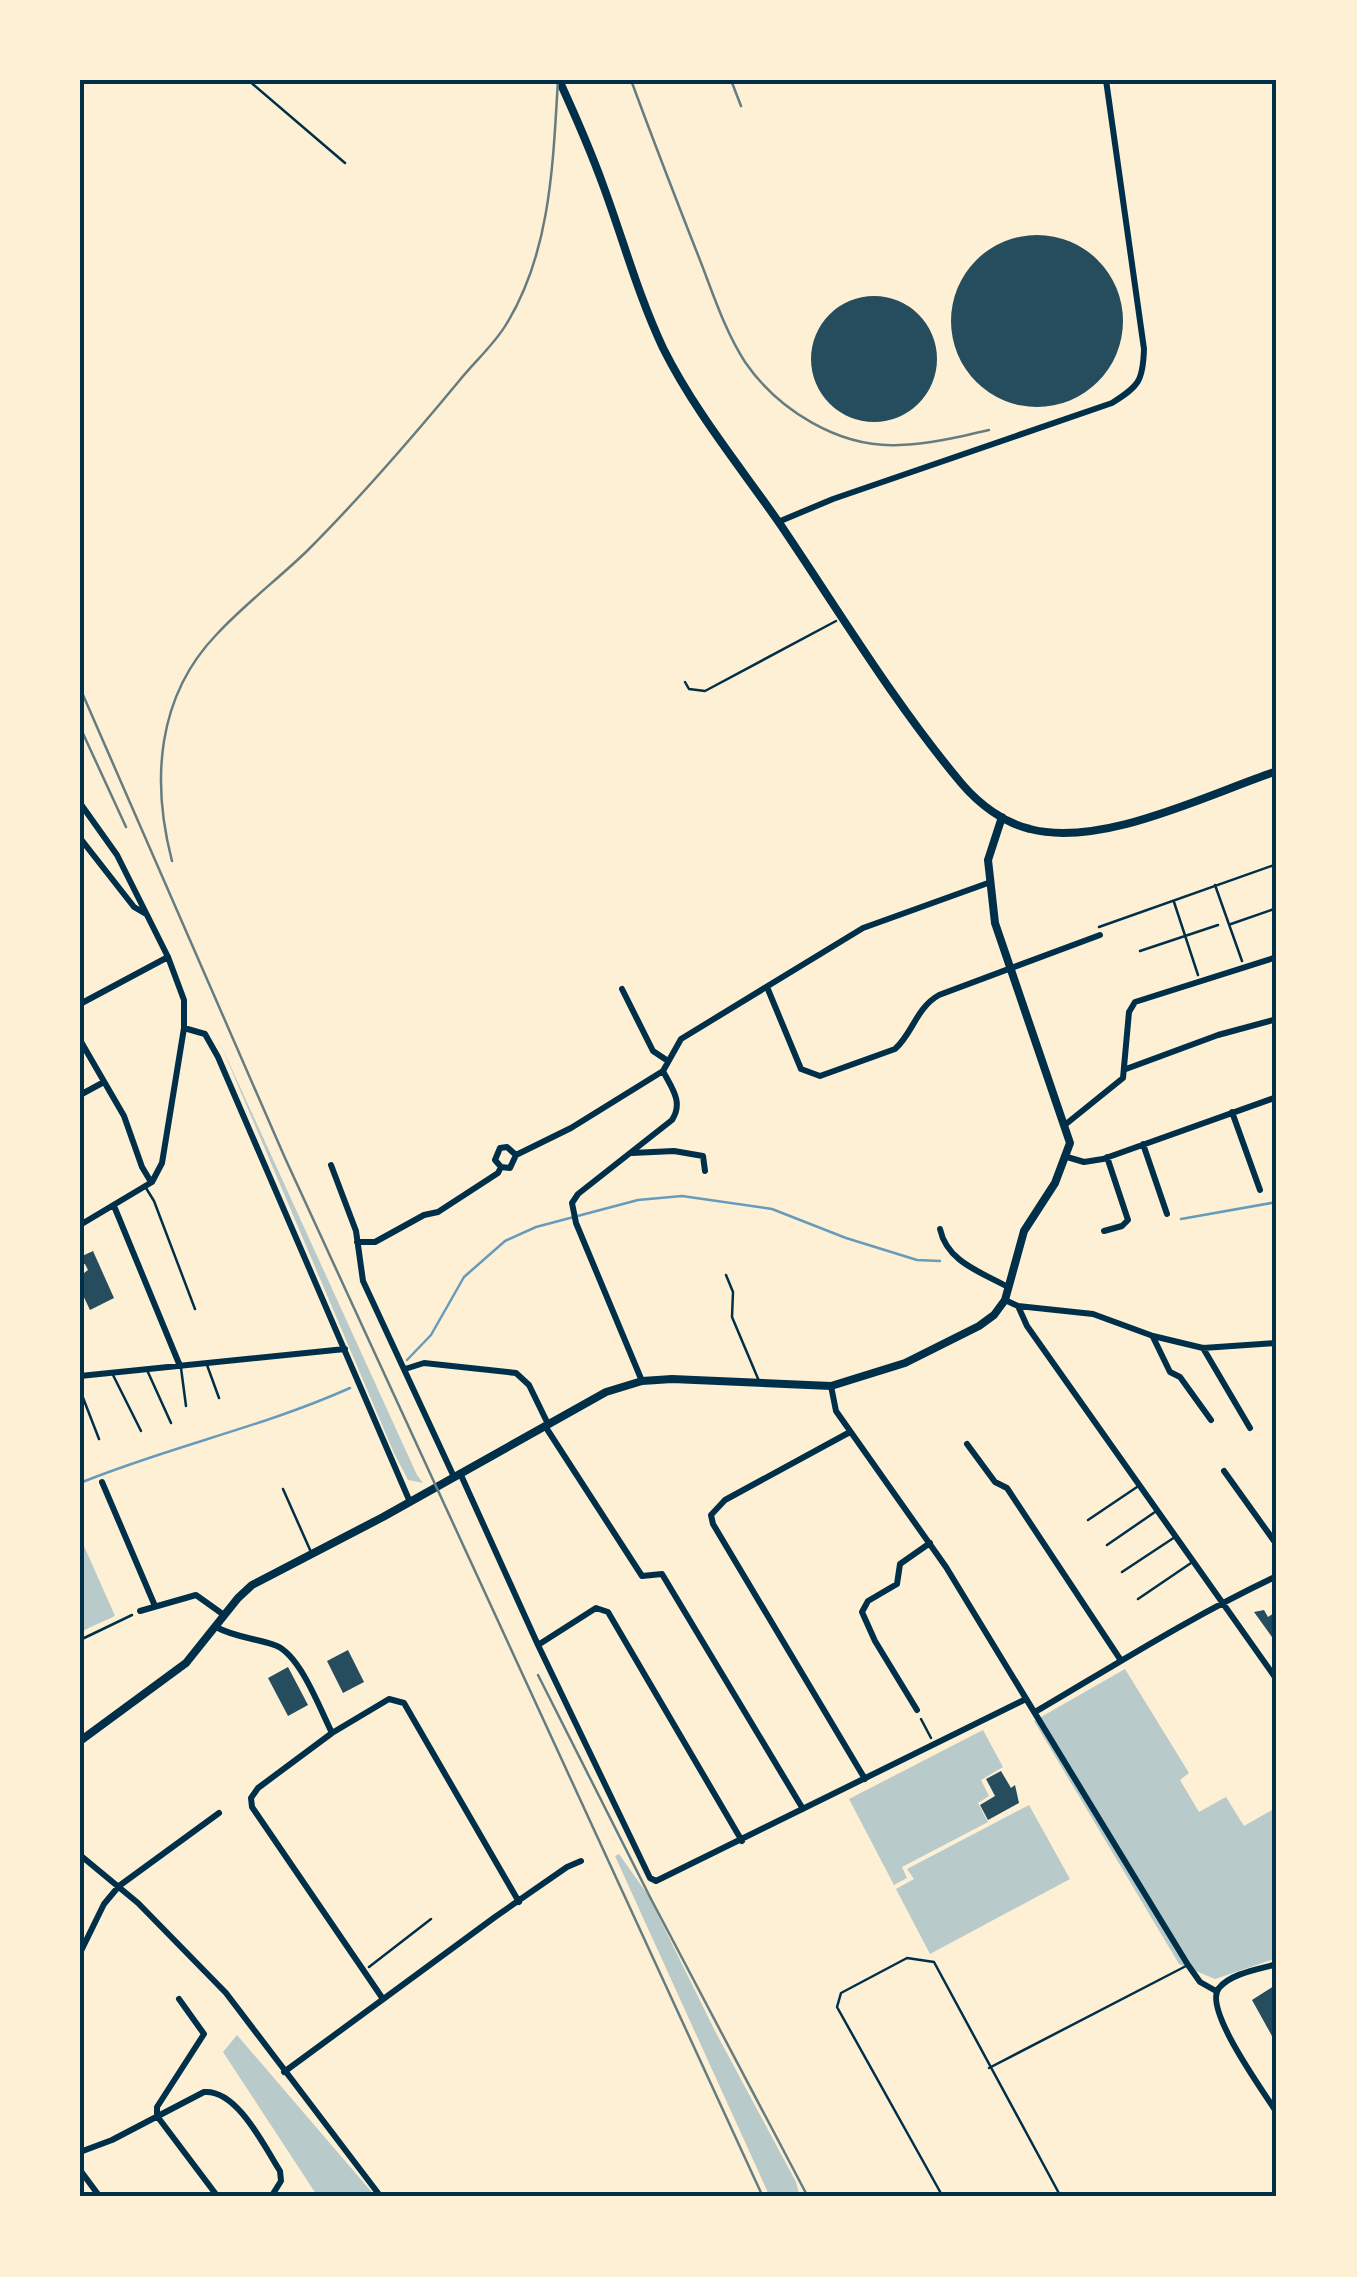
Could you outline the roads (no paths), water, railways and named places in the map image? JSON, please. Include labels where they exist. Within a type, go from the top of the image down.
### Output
[{"type":"street","points":[[559,80],[596,164],[662,346],[712,434],[963,786],[1002,818],[1028,829],[1063,835],[1098,832],[1277,771]]},
{"type":"street","points":[[778,522],[833,499],[1112,403],[1134,389],[1144,372],[1144,349],[1106,80]]},
{"type":"street","points":[[80,803],[117,855],[168,957],[184,1000],[184,1028],[165,1149],[148,1184],[80,1226]]},
{"type":"street","points":[[80,1742],[186,1663],[252,1585],[606,1392],[642,1381],[831,1386],[905,1363],[987,1320],[1005,1300],[1024,1231],[1067,1158],[1070,1143],[994,923],[988,860],[1002,818]]},
{"type":"street","points":[[80,838],[134,907],[148,914]]},
{"type":"street","points":[[516,1155],[513,1149],[500,1148],[494,1160],[500,1167],[510,1168],[516,1155],[571,1128],[663,1071],[681,1040],[863,928],[988,883]]},
{"type":"street","points":[[767,987],[802,1069],[820,1076],[895,1050],[928,1001],[1008,967],[1100,935]]},
{"type":"street","points":[[1066,1124],[1118,1084],[1126,1069],[1129,1012],[1135,1002],[1277,956]]},
{"type":"street","points":[[80,1004],[168,957]]},
{"type":"street","points":[[622,989],[652,1051],[668,1061]]},
{"type":"street","points":[[1126,1069],[1277,1019]]},
{"type":"street","points":[[184,1028],[205,1034],[218,1057],[410,1502]]},
{"type":"street","points":[[80,1040],[124,1116],[148,1184]]},
{"type":"street","points":[[642,1381],[575,1219],[572,1203],[676,1114],[677,1098],[663,1071]]},
{"type":"street","points":[[80,1095],[104,1082]]},
{"type":"street","points":[[1067,1158],[1084,1162],[1107,1157],[1277,1096]]},
{"type":"street","points":[[1232,1112],[1260,1190]]},
{"type":"street","points":[[1143,1144],[1167,1214]]},
{"type":"street","points":[[631,1153],[674,1151],[703,1156],[705,1171]]},
{"type":"street","points":[[1104,1231],[1128,1220],[1107,1157]]},
{"type":"street","points":[[332,1165],[356,1231],[363,1281],[650,1878],[661,1881],[1026,1699]]},
{"type":"street","points":[[357,1242],[376,1242],[424,1214],[438,1212],[500,1167]]},
{"type":"street","points":[[114,1206],[180,1366]]},
{"type":"street","points":[[940,1229],[951,1255],[1008,1288]]},
{"type":"street","points":[[1005,1300],[1018,1306],[1093,1314],[1152,1336],[1202,1348],[1277,1343]]},
{"type":"street","points":[[1018,1306],[1028,1326],[1277,1680]]},
{"type":"street","points":[[1152,1336],[1170,1372],[1180,1377],[1211,1420]]},
{"type":"street","points":[[1202,1348],[1250,1428]]},
{"type":"street","points":[[80,1376],[345,1349]]},
{"type":"street","points":[[405,1370],[424,1363],[516,1374],[529,1385],[546,1425],[642,1576],[662,1574],[804,1809]]},
{"type":"street","points":[[831,1386],[836,1411],[930,1542],[1188,1965],[1200,1982],[1216,1991]]},
{"type":"street","points":[[850,1432],[725,1500],[712,1515],[713,1524],[865,1779]]},
{"type":"street","points":[[967,1444],[995,1482],[1007,1488],[1120,1659]]},
{"type":"street","points":[[1224,1471],[1277,1545]]},
{"type":"street","points":[[102,1482],[155,1606]]},
{"type":"street","points":[[917,1710],[875,1642],[862,1612],[868,1601],[897,1584],[900,1564],[930,1542]]},
{"type":"street","points":[[1035,1712],[1120,1659],[1277,1576]]},
{"type":"street","points":[[140,1611],[196,1595],[224,1615]]},
{"type":"street","points":[[538,1645],[596,1608],[603,1608],[742,1841]]},
{"type":"street","points":[[216,1627],[283,1649],[300,1669],[332,1733]]},
{"type":"street","points":[[383,1999],[252,1807],[251,1798],[258,1788],[332,1733],[389,1699],[404,1703],[519,1902]]},
{"type":"street","points":[[80,1953],[104,1904],[118,1886],[219,1812]]},
{"type":"street","points":[[80,1854],[118,1886],[226,1993],[381,2197]]},
{"type":"street","points":[[284,2072],[566,1867],[582,1861]]},
{"type":"street","points":[[1277,1964],[1232,1978],[1216,1991],[1214,2008],[1277,2113]]},
{"type":"street","points":[[178,1999],[204,2034],[157,2107],[157,2116],[218,2197]]},
{"type":"street","points":[[80,2152],[112,2140],[204,2092],[224,2095],[232,2100],[280,2171],[281,2181],[271,2197]]},
{"type":"street","points":[[80,2170],[100,2197]]},
{"type":"lane","points":[[248,80],[345,163]]},
{"type":"lane","points":[[148,1184],[195,1309]]},
{"type":"lane","points":[[726,1275],[733,1292],[732,1317],[760,1383]]},
{"type":"lane","points":[[206,1364],[220,1398]]},
{"type":"lane","points":[[180,1366],[186,1406]]},
{"type":"lane","points":[[147,1369],[171,1423]]},
{"type":"lane","points":[[112,1372],[140,1431]]},
{"type":"lane","points":[[80,1390],[99,1439]]},
{"type":"lane","points":[[1088,1520],[1140,1485]]},
{"type":"lane","points":[[283,1489],[312,1554]]},
{"type":"lane","points":[[1107,1545],[1158,1510]]},
{"type":"lane","points":[[1122,1572],[1176,1536]]},
{"type":"lane","points":[[1138,1599],[1194,1561]]},
{"type":"lane","points":[[942,2197],[837,2007],[841,1993],[907,1958],[934,1962],[1061,2197]]},
{"type":"lane","points":[[989,2068],[1188,1965]]},
{"type":"waterway","points":[[407,1360],[431,1335],[464,1277],[505,1241],[536,1227],[638,1200],[682,1196],[772,1209],[917,1260],[940,1261]]},
{"type":"waterway","points":[[1181,1219],[1277,1202]]},
{"type":"waterway","points":[[80,1483],[350,1388]]},
{"type":"railway","points":[[172,861],[165,831],[161,770],[164,740],[182,684],[217,634],[346,510],[507,323],[522,295],[541,236],[551,174],[558,80]]},
{"type":"railway","points":[[631,80],[724,321],[745,362],[775,396],[833,433],[877,444],[922,443],[989,430]]},
{"type":"railway","points":[[731,80],[741,106]]},
{"type":"railway","points":[[80,688],[285,1158],[763,2197]]},
{"type":"railway","points":[[80,727],[126,827]]},
{"type":"railway","points":[[538,1675],[808,2197]]}]
